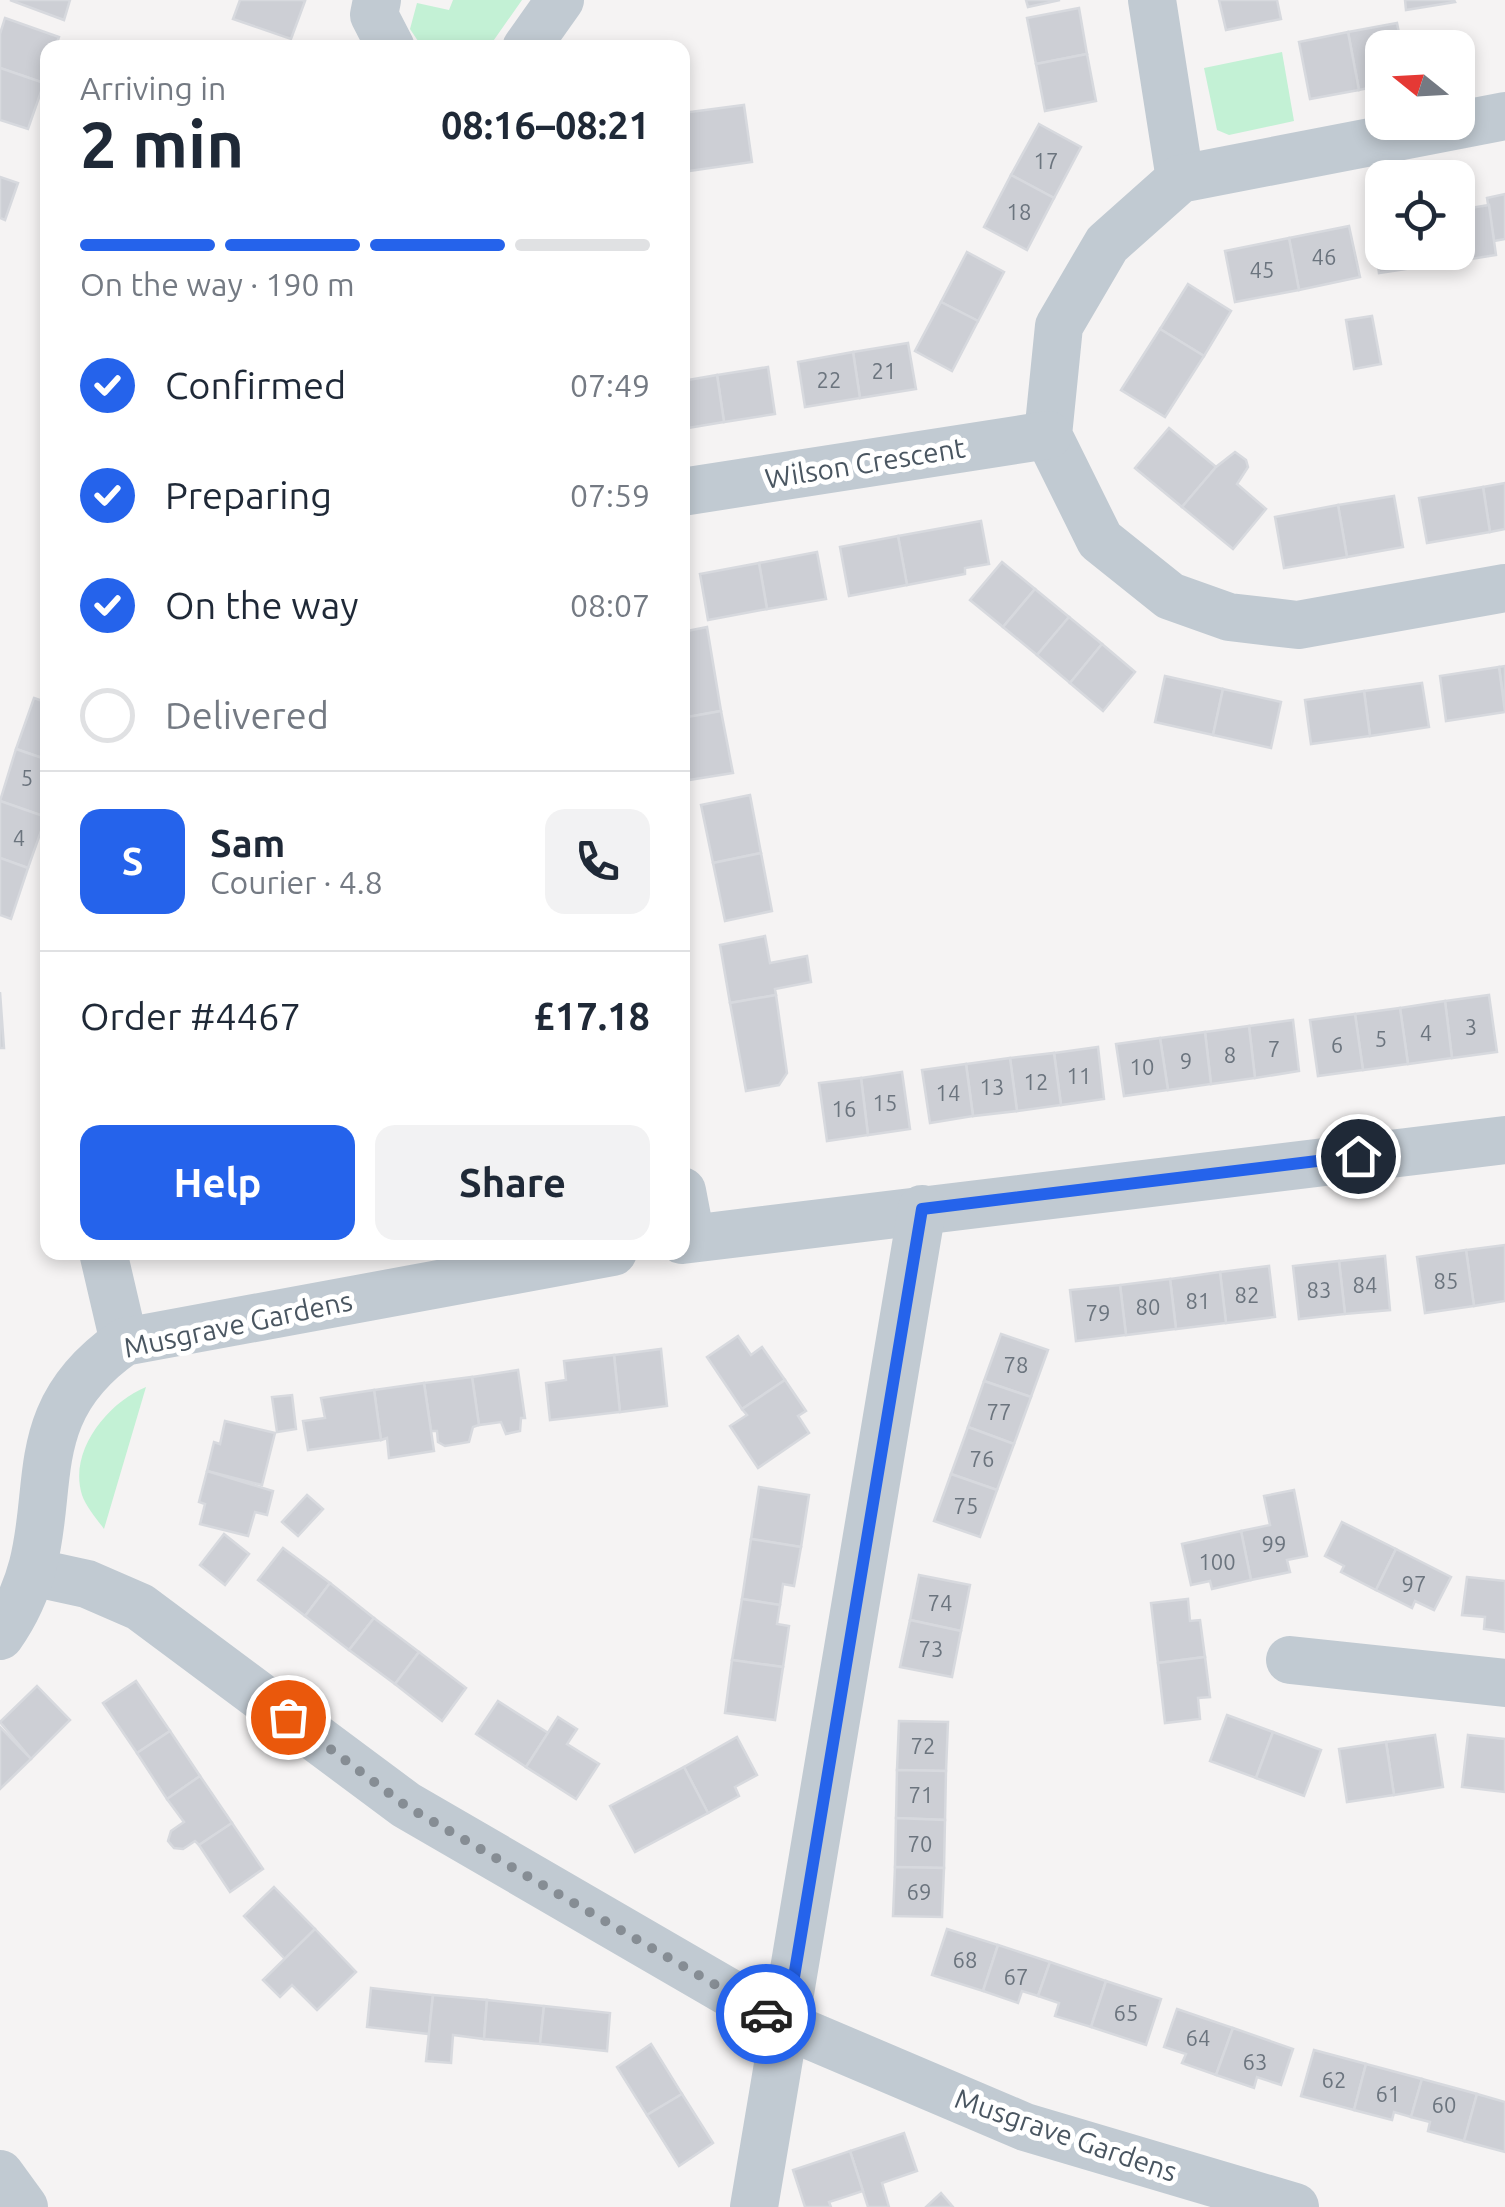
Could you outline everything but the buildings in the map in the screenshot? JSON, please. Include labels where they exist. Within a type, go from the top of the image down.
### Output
[{"type":"street","points":[[377,0],[374,16],[387,40]]},
{"type":"street","points":[[532,40],[560,0]]},
{"type":"street","points":[[1152,0],[1180,178]]},
{"type":"street","points":[[1505,116],[1180,178],[1107,244],[1060,326],[1048,436],[1100,540],[1170,596],[1229,617],[1298,625],[1505,588]]},
{"type":"street","name":"Wilson Crescent","points":[[690,491],[1048,436]]},
{"type":"street","points":[[690,1239],[1505,1140]]},
{"type":"street","points":[[754,2207],[922,1209]]},
{"type":"street","points":[[105,1260],[124,1342]]},
{"type":"street","name":"Musgrave Gardens","points":[[0,1636],[18,1610],[32,1572],[18,1470],[42,1436],[63,1390],[90,1363],[124,1342],[570,1260]]},
{"type":"street","name":"Musgrave Gardens","points":[[32,1572],[87,1584],[140,1607],[406,1806],[786,2025],[1025,2127],[1296,2207]]},
{"type":"street","points":[[1290,1660],[1505,1683]]},
{"type":"street","points":[[0,2174],[24,2207]]},
{"type":"green space","points":[[453,0],[522,0],[494,40],[417,40],[410,29],[417,3],[449,10]]},
{"type":"green space","points":[[1282,52],[1294,121],[1229,135],[1217,130],[1204,68]]},
{"type":"green space","points":[[146,1387],[104,1529],[82,1495],[81,1461],[86,1445],[106,1416]]},
{"type":"way so far","points":[[288,1717],[406,1806],[766,2014]]},
{"type":"route","points":[[766,2014],[786,2025],[922,1209],[1358,1156]]}]
